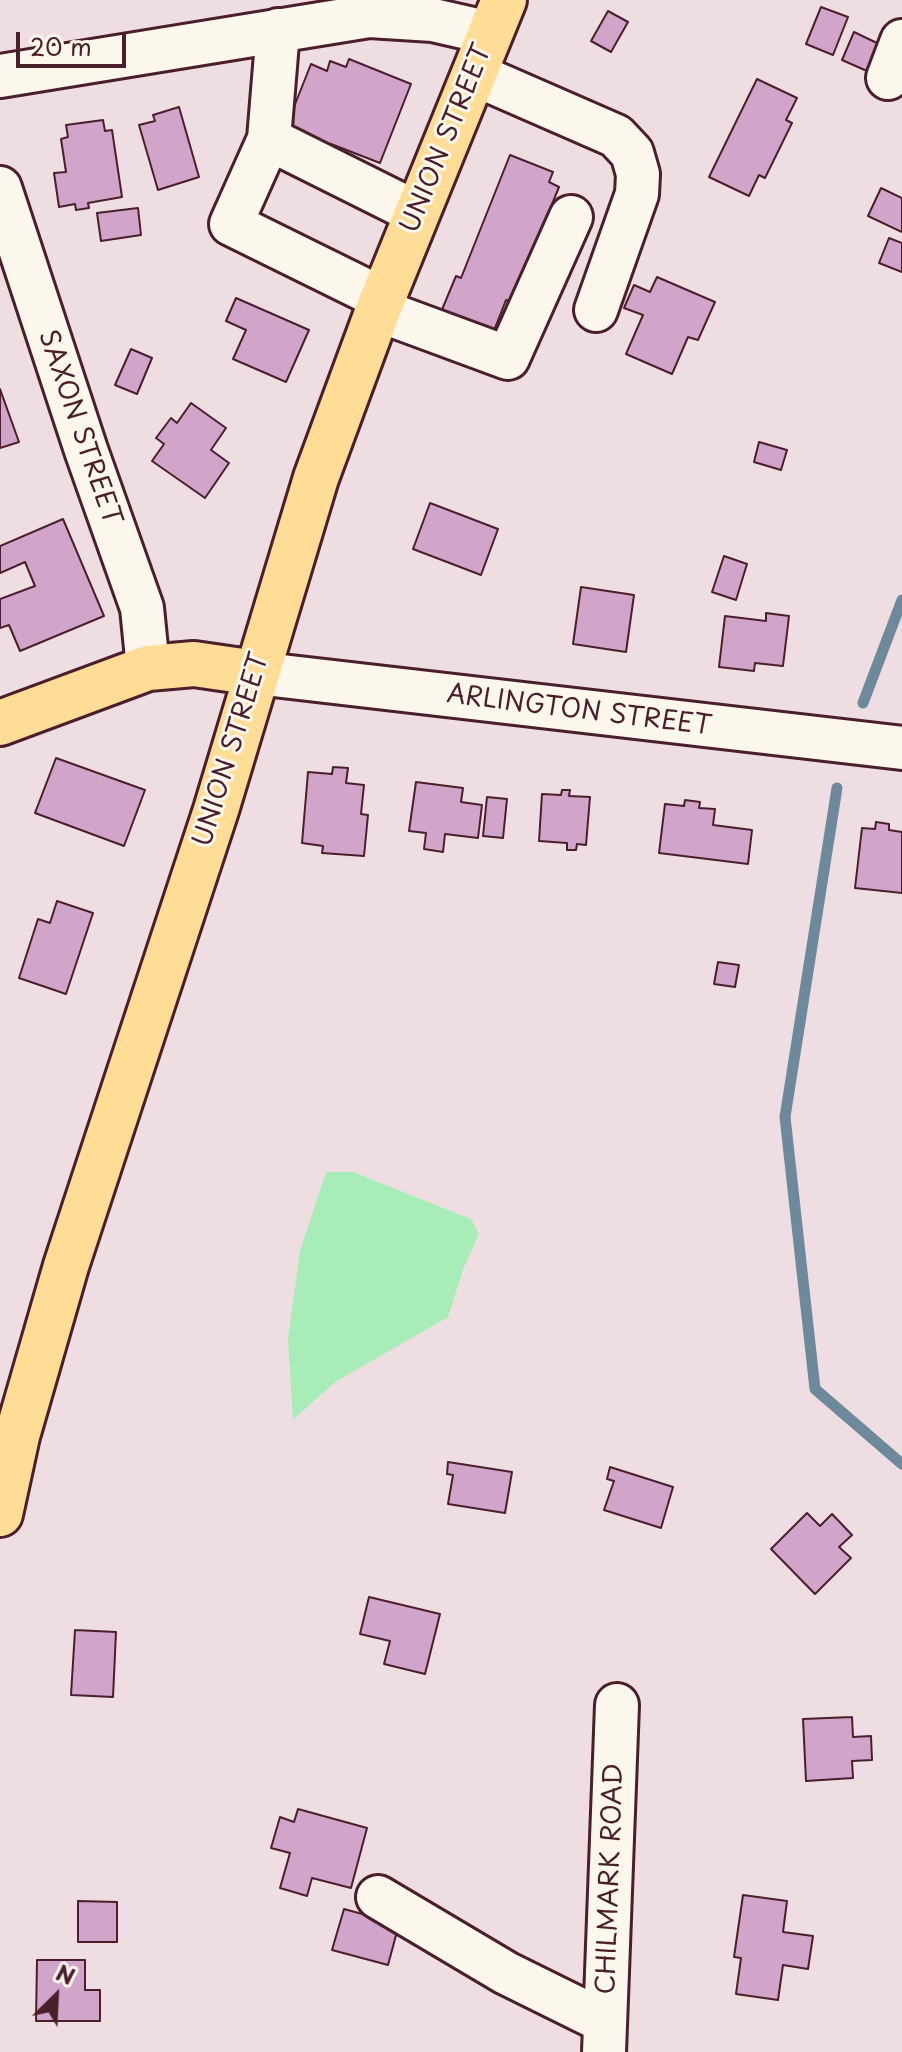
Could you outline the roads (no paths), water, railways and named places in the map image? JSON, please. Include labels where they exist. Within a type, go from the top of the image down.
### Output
[{"type":"main road","name":"UNION STREET","points":[[0,1514],[17,1436],[66,1266],[216,810],[316,478],[380,305],[497,17]]},
{"type":"main road","points":[[0,723],[148,668],[194,664],[256,673]]},
{"type":"street","points":[[0,76],[369,16],[433,20],[497,17]]},
{"type":"street","points":[[278,30],[269,139],[231,224],[380,305],[508,358],[571,217]]},
{"type":"street","points":[[474,74],[616,136],[632,153],[638,174],[637,194],[596,310]]},
{"type":"street","points":[[269,139],[417,213]]},
{"type":"street","name":"SAXON STREET","points":[[0,188],[15,289],[142,608],[148,668]]},
{"type":"street","name":"ARLINGTON STREET","points":[[256,673],[902,748]]},
{"type":"street","name":"CHILMARK ROAD","points":[[605,2037],[617,1705]]},
{"type":"street","points":[[378,1897],[506,1973],[605,2037]]},
{"type":"waterway","points":[[863,703],[902,600]]},
{"type":"waterway","points":[[837,788],[785,1117],[815,1389],[902,1464]]}]
